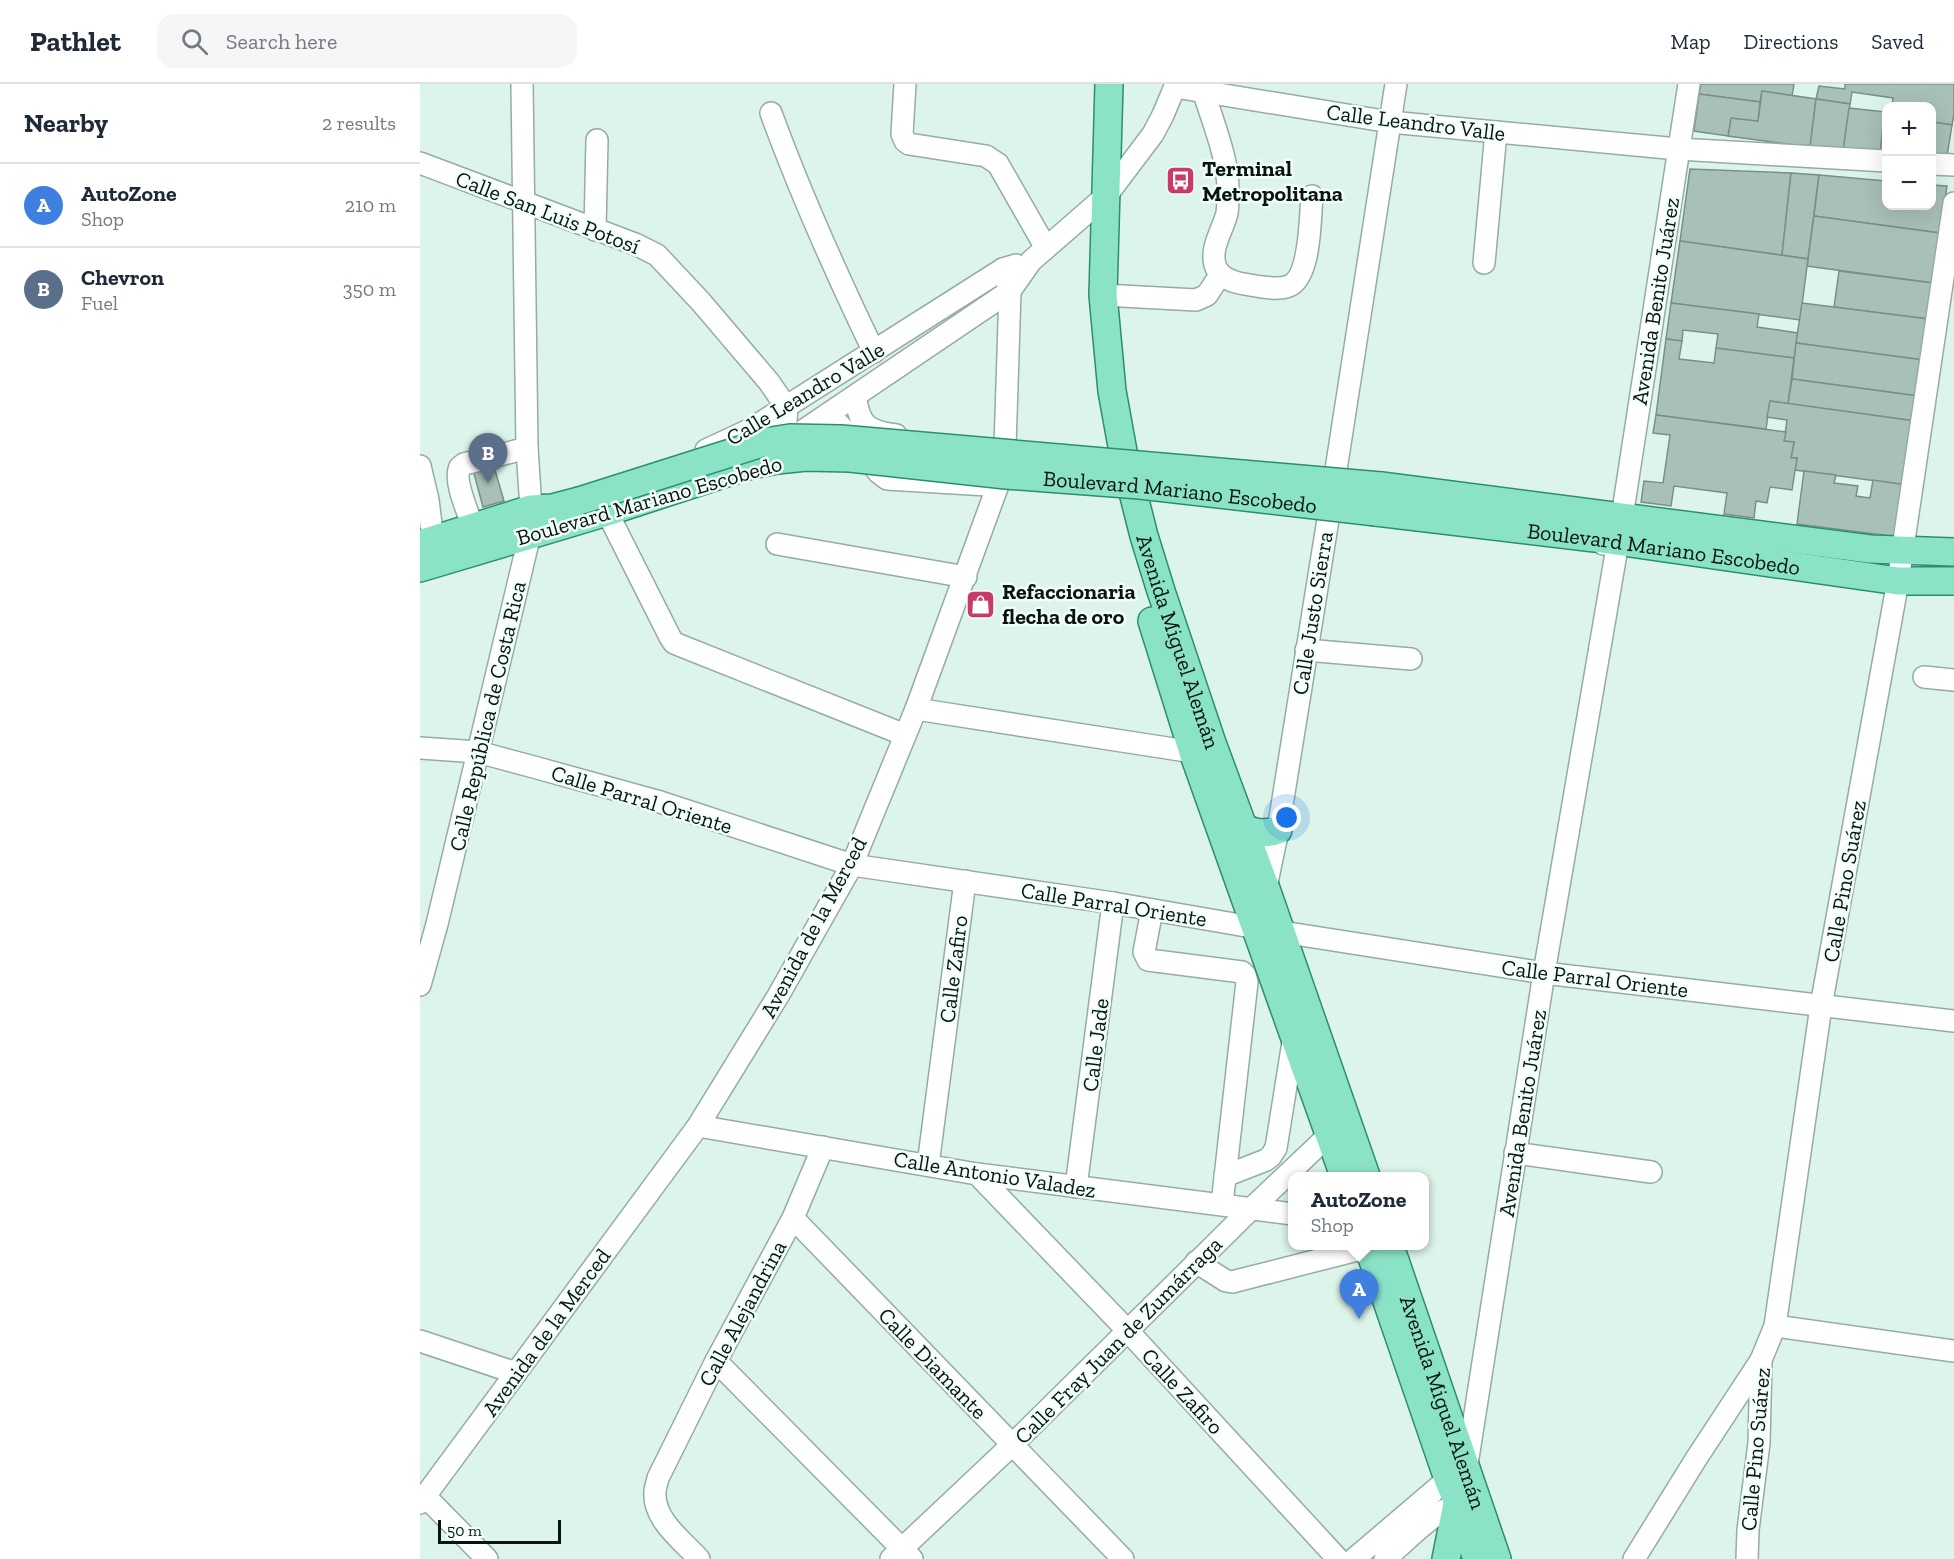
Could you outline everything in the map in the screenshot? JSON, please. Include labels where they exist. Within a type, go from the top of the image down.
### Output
[{"type":"main road","name":"Avenida Miguel Alemán","points":[[1091,84],[1103,295],[1116,456]]},
{"type":"main road","name":"Avenida Miguel Alemán","points":[[1109,84],[1090,289],[1093,355],[1116,456],[1127,496],[1144,536],[1242,826],[1267,917],[1294,1036],[1338,1129],[1364,1172]]},
{"type":"main road","name":"Boulevard Mariano Escobedo","points":[[420,568],[531,522],[552,508],[742,448],[790,438],[841,439],[1613,525],[1870,549],[1954,552]]},
{"type":"main road","name":"Boulevard Mariano Escobedo","points":[[426,542],[473,526],[531,522],[607,512],[751,465],[806,457],[850,458],[1006,475],[1140,485],[1370,498]]},
{"type":"main road","name":"Avenida Miguel Alemán","points":[[1127,496],[1136,570],[1193,752],[1267,917],[1338,1129],[1343,1172]]},
{"type":"main road","name":"Boulevard Mariano Escobedo","points":[[1613,525],[1898,581],[1954,581]]},
{"type":"main road","points":[[1242,826],[1259,833],[1278,830]]},
{"type":"main road","name":"Avenida Miguel Alemán","points":[[1377,1250],[1477,1559]]},
{"type":"main road","name":"Avenida Miguel Alemán","points":[[1456,1493],[1497,1559]]},
{"type":"main road","points":[[1428,1559],[1456,1493]]},
{"type":"main road","points":[[1446,1559],[1456,1493]]},
{"type":"street","name":"Calle República de Costa Rica","points":[[420,985],[437,924],[531,522],[527,448],[522,84]]},
{"type":"street","points":[[905,84],[903,134],[905,141],[909,144],[986,156],[998,164],[1039,255]]},
{"type":"street","points":[[1099,202],[1100,84]]},
{"type":"street","name":"Calle Justo Sierra","points":[[1267,917],[1278,830],[1396,84]]},
{"type":"street","name":"Avenida Benito Juárez","points":[[1456,1493],[1612,569],[1613,525],[1689,84]]},
{"type":"street","name":"Calle Leandro Valle","points":[[751,465],[1010,291],[1039,255],[1099,202],[1153,134],[1175,85],[1204,93],[1390,122],[1678,149],[1882,161]]},
{"type":"street","points":[[1204,93],[1227,177],[1227,213],[1215,245],[1214,260],[1220,275],[1237,283],[1281,288],[1290,286],[1296,281],[1307,252],[1312,196]]},
{"type":"street","points":[[771,112],[812,220],[874,352]]},
{"type":"street","points":[[1484,263],[1496,132]]},
{"type":"street","points":[[595,230],[597,140]]},
{"type":"street","name":"Calle San Luis Potosí","points":[[420,163],[635,244],[657,255],[701,302],[769,382],[787,408]]},
{"type":"street","points":[[1936,164],[1954,165]]},
{"type":"street","name":"Calle Pino Suárez","points":[[1747,1559],[1748,1530],[1759,1443],[1761,1360],[1775,1326],[1821,1006],[1898,581],[1954,203]]},
{"type":"street","name":"Calle Leandro Valle","points":[[531,522],[575,492],[709,449],[751,429],[1003,269],[1039,255]]},
{"type":"street","name":"Avenida de la Merced","points":[[423,1499],[698,1126],[778,996],[852,865],[916,709],[998,485],[1005,447],[1010,291],[1003,269]]},
{"type":"street","points":[[1103,295],[1196,300],[1207,294],[1220,275]]},
{"type":"street","points":[[855,396],[860,419],[871,429],[881,433],[1005,447],[1335,476],[1370,498]]},
{"type":"street","points":[[751,465],[784,432],[787,408]]},
{"type":"street","points":[[829,414],[856,442],[878,472],[887,479],[998,485],[1328,515],[1370,498],[1576,504],[1591,510],[1613,525]]},
{"type":"street","points":[[473,526],[457,471],[464,464],[527,448]]},
{"type":"street","points":[[420,466],[428,500],[426,542]]},
{"type":"street","points":[[428,500],[461,490]]},
{"type":"street","points":[[1127,496],[1141,554],[1172,654],[1267,917]]},
{"type":"street","points":[[607,512],[674,643],[905,735]]},
{"type":"street","points":[[777,544],[966,577]]},
{"type":"street","points":[[1306,650],[1411,659]]},
{"type":"street","points":[[1924,677],[1954,680]]},
{"type":"street","points":[[916,709],[1193,752]]},
{"type":"street","name":"Calle Parral Oriente","points":[[420,748],[478,752],[657,801],[852,865],[1152,910],[1267,917],[1544,972],[1954,1021]]},
{"type":"street","name":"Calle Zafiro","points":[[928,1165],[965,881]]},
{"type":"street","name":"Calle Jade","points":[[1076,1187],[1113,903]]},
{"type":"street","points":[[1152,910],[1144,952],[1148,960],[1242,972],[1247,982],[1222,1204]]},
{"type":"street","points":[[1225,1176],[1266,1160],[1276,1148],[1294,1036]]},
{"type":"street","name":"Calle Antonio Valadez","points":[[698,1126],[977,1174],[1288,1213]]},
{"type":"street","name":"Calle Fray Juan de Zumárraga","points":[[1291,1172],[1338,1129]]},
{"type":"street","name":"Calle Alejandrina","points":[[699,1559],[659,1513],[655,1492],[658,1478],[716,1361],[793,1218],[823,1147]]},
{"type":"street","points":[[1515,1153],[1651,1172]]},
{"type":"street","name":"Calle Zafiro","points":[[977,1174],[1127,1330],[1338,1559]]},
{"type":"street","name":"Calle Fray Juan de Zumárraga","points":[[902,1556],[1127,1330],[1288,1175]]},
{"type":"street","name":"Calle Diamante","points":[[793,1218],[1123,1559]]},
{"type":"street","points":[[1196,1262],[1226,1281],[1232,1282],[1360,1250]]},
{"type":"street","points":[[1775,1326],[1954,1351]]},
{"type":"street","points":[[420,1341],[516,1373]]},
{"type":"street","points":[[1634,1559],[1761,1360]]},
{"type":"street","points":[[716,1361],[902,1556]]},
{"type":"street","points":[[1354,1559],[1456,1493]]},
{"type":"street","points":[[1385,1559],[1456,1493]]},
{"type":"street","points":[[423,1499],[487,1559]]},
{"type":"building","points":[[1701,84],[1794,84],[1792,96],[1762,91],[1760,102],[1699,94]]},
{"type":"building","points":[[1845,84],[1954,84],[1952,125],[1936,123],[1936,102],[1892,102],[1893,98],[1852,92],[1850,104],[1816,99],[1819,86],[1845,89]]},
{"type":"building","points":[[1762,91],[1816,99],[1810,147],[1728,136],[1731,118],[1758,121]]},
{"type":"building","points":[[1699,94],[1760,102],[1758,121],[1731,118],[1728,136],[1694,131]]},
{"type":"building","points":[[1816,99],[1850,104],[1843,151],[1810,147]]},
{"type":"building","points":[[1849,108],[1882,112],[1880,155],[1843,151]]},
{"type":"building","points":[[1936,123],[1952,125],[1946,162],[1936,161]]},
{"type":"building","points":[[1690,169],[1791,173],[1782,255],[1680,241]]},
{"type":"building","points":[[1791,173],[1819,175],[1808,259],[1782,255]]},
{"type":"building","points":[[1819,175],[1882,181],[1882,210],[1936,210],[1936,185],[1947,186],[1940,233],[1814,216]]},
{"type":"building","points":[[1814,216],[1940,233],[1933,283],[1807,266]]},
{"type":"building","points":[[1680,241],[1808,259],[1800,320],[1671,303]]},
{"type":"building","points":[[1839,271],[1933,283],[1928,319],[1834,307]]},
{"type":"building","points":[[1671,303],[1759,314],[1757,327],[1798,333],[1794,358],[1716,348],[1718,334],[1683,330],[1682,341],[1666,339]]},
{"type":"building","points":[[1802,303],[1928,319],[1923,360],[1796,343]]},
{"type":"building","points":[[1666,339],[1682,341],[1679,359],[1714,363],[1716,348],[1794,358],[1788,404],[1770,401],[1766,429],[1656,415]]},
{"type":"building","points":[[1796,343],[1923,360],[1918,396],[1792,379]]},
{"type":"building","points":[[1792,379],[1918,396],[1915,421],[1788,404]]},
{"type":"building","points":[[1770,401],[1915,421],[1906,485],[1795,470],[1797,458],[1791,458],[1794,442],[1784,441],[1787,420],[1767,417]]},
{"type":"building","points":[[1656,415],[1786,432],[1784,441],[1794,442],[1791,458],[1797,458],[1792,490],[1770,487],[1767,503],[1756,501],[1754,518],[1724,514],[1727,493],[1674,486],[1671,506],[1641,502],[1644,481],[1663,483],[1670,435],[1653,433]]},
{"type":"building","points":[[492,460],[504,501],[483,507],[472,466]]},
{"type":"building","points":[[1804,471],[1836,475],[1834,483],[1858,486],[1856,496],[1870,498],[1873,480],[1906,485],[1898,537],[1797,524]]},
{"type":"place","name":"Terminal Metropolitana","points":[[1181,181]]},
{"type":"place","name":"Chevron","points":[[488,483]]},
{"type":"place","name":"Refaccionaria flecha de oro","points":[[981,604]]},
{"type":"place","name":"AutoZone","points":[[1359,1319]]}]
